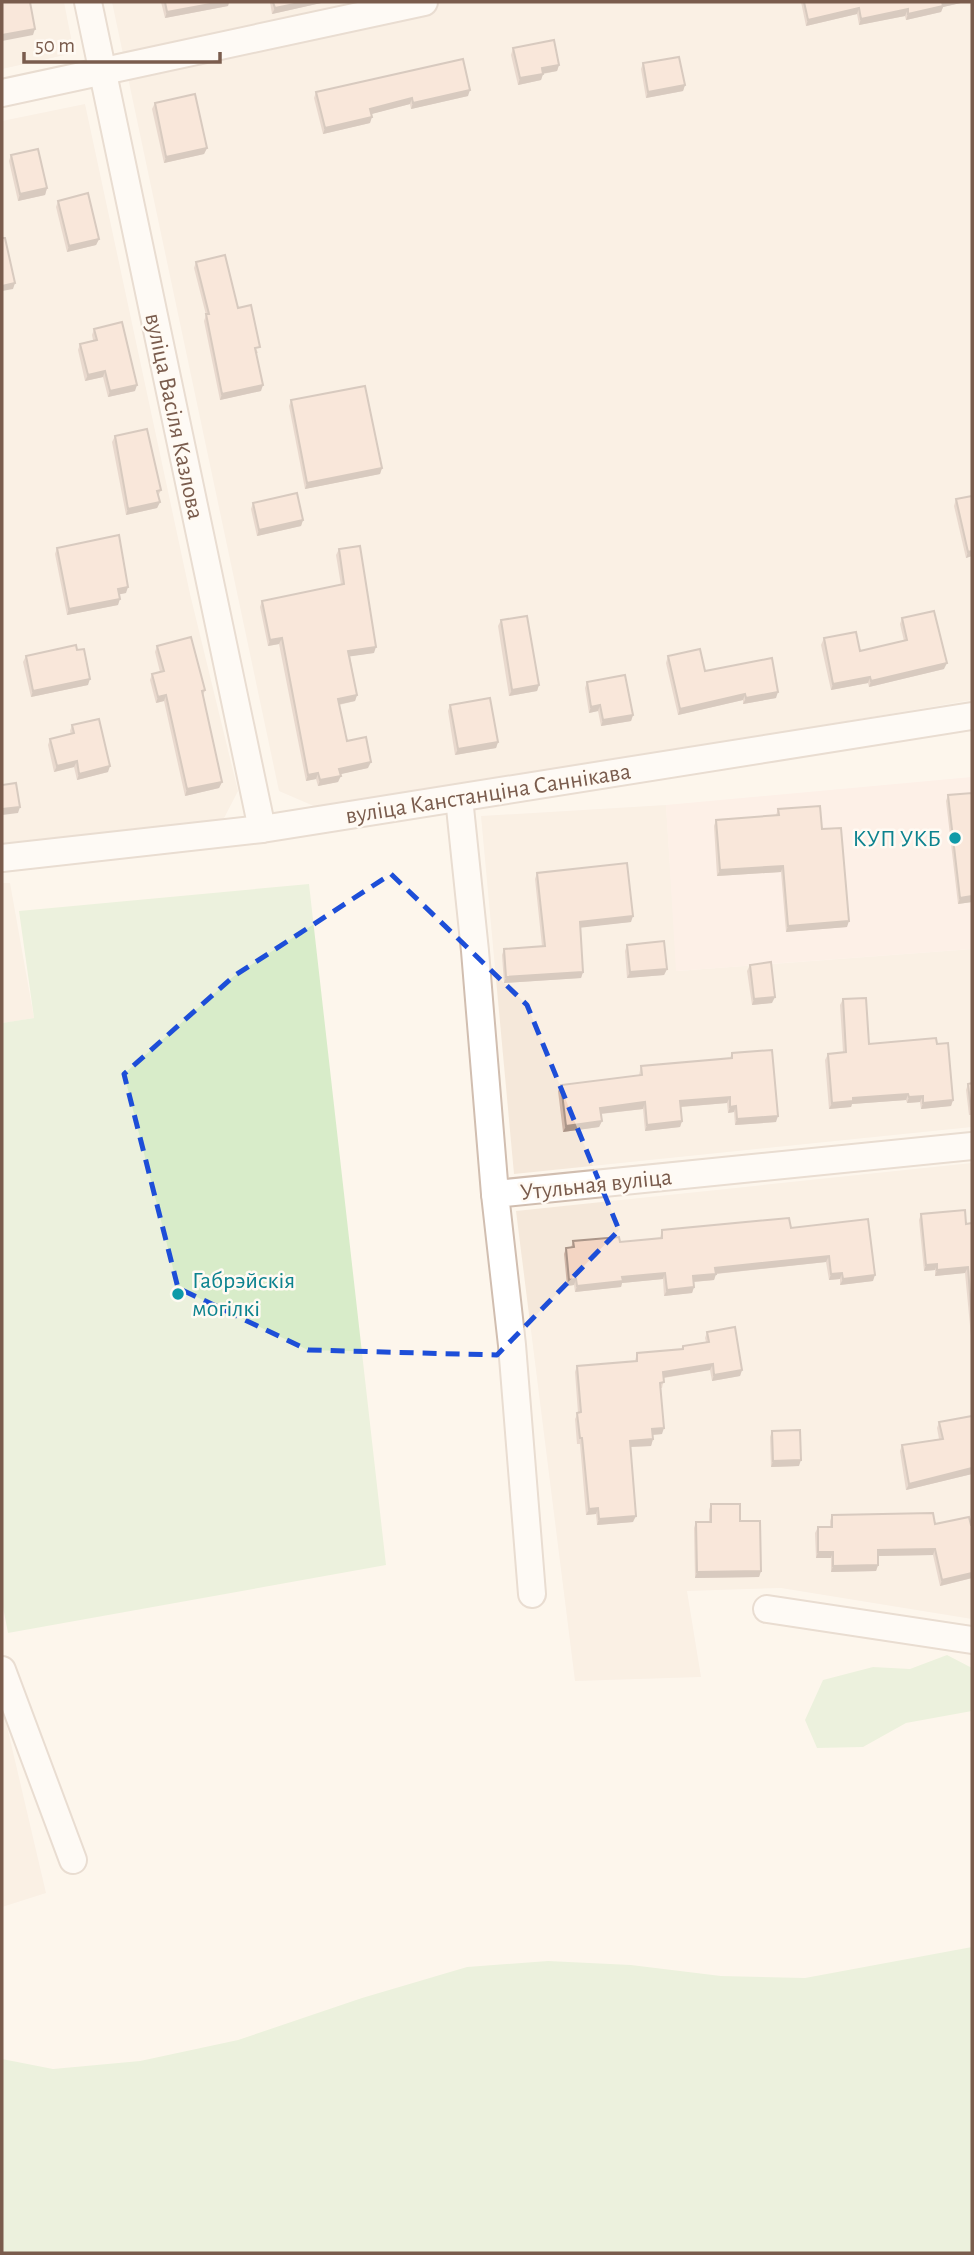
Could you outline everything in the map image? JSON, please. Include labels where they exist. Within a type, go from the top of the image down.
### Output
[{"type":"street","name":"вуліца Васіля Казлова","points":[[88,2],[262,829]]},
{"type":"street","points":[[2,93],[424,2]]},
{"type":"street","name":"вуліца Канстанціна Саннікава","points":[[2,858],[262,829],[972,716]]},
{"type":"street","points":[[459,798],[495,1194]]},
{"type":"street","name":"Утульная вуліца","points":[[532,1594],[513,1358],[495,1194],[972,1146]]},
{"type":"street","points":[[767,1609],[972,1640]]},
{"type":"street","points":[[2,1670],[73,1860]]},
{"type":"highlighted area","points":[[391,874],[527,1005],[619,1230],[497,1355],[308,1350],[178,1288],[124,1074],[234,976]]},
{"type":"shaded area","points":[[2,2],[64,2],[74,53],[2,69]]},
{"type":"shaded area","points":[[112,2],[972,2],[972,700],[323,810],[279,791]]},
{"type":"shaded area","points":[[85,104],[190,594],[238,791],[221,824],[2,843],[2,121]]},
{"type":"shaded area","points":[[972,777],[972,949],[676,971],[666,805]]},
{"type":"shaded area","points":[[666,805],[677,971],[972,949],[972,1127],[514,1174],[481,816]]},
{"type":"shaded area","points":[[2,883],[10,883],[34,1018],[2,1023]]},
{"type":"shaded area","points":[[972,1163],[972,1619],[781,1588],[687,1591],[701,1677],[575,1681],[516,1211]]},
{"type":"shaded area","points":[[2,1705],[46,1893],[2,1907]]},
{"type":"green space","name":"Габрэйскія могілкі","points":[[309,884],[386,1565],[8,1633],[2,1602],[2,1023],[34,1018],[19,911]]},
{"type":"green space","points":[[947,1655],[972,1668],[972,1711],[906,1723],[863,1747],[817,1748],[805,1720],[823,1680],[873,1667],[910,1669]]},
{"type":"green space","points":[[972,1947],[972,2253],[2,2253],[2,2059],[53,2069],[140,2061],[238,2040],[362,1998],[467,1967],[548,1961],[631,1965],[721,1976],[805,1978]]},
{"type":"building","points":[[2,2],[30,2],[35,29],[2,35]]},
{"type":"building","points":[[165,2],[221,2],[167,12]]},
{"type":"building","points":[[273,2],[304,2],[275,8]]},
{"type":"building","points":[[804,2],[942,2],[943,6],[908,14],[908,9],[861,19],[859,8],[808,20]]},
{"type":"building","points":[[554,40],[559,65],[542,68],[543,74],[520,78],[513,48]]},
{"type":"building","points":[[679,57],[685,85],[648,92],[643,63]]},
{"type":"building","points":[[463,59],[470,90],[413,103],[412,98],[370,109],[372,117],[325,128],[316,92]]},
{"type":"building","points":[[195,94],[207,148],[166,157],[155,103]]},
{"type":"building","points":[[38,149],[47,188],[20,194],[11,155]]},
{"type":"building","points":[[88,193],[99,239],[69,246],[58,201]]},
{"type":"building","points":[[2,238],[5,238],[15,283],[2,286]]},
{"type":"building","points":[[225,255],[238,308],[251,305],[260,347],[255,348],[263,385],[222,394],[206,314],[209,314],[196,262]]},
{"type":"building","points":[[122,322],[137,385],[110,391],[105,371],[88,375],[80,344],[97,340],[94,329]]},
{"type":"building","points":[[365,386],[382,468],[307,483],[291,400]]},
{"type":"building","points":[[147,429],[161,490],[157,491],[160,502],[128,509],[115,436]]},
{"type":"building","points":[[297,493],[303,520],[259,530],[253,503]]},
{"type":"building","points":[[972,496],[972,551],[968,552],[956,499]]},
{"type":"building","points":[[119,535],[128,587],[118,589],[120,599],[69,609],[57,548]]},
{"type":"building","points":[[360,546],[376,647],[348,651],[357,695],[338,699],[347,741],[366,737],[371,762],[339,769],[341,776],[320,780],[318,773],[308,775],[282,638],[270,640],[262,601],[344,584],[339,549]]},
{"type":"building","points":[[934,611],[947,663],[871,681],[870,677],[833,684],[824,638],[856,632],[860,651],[907,640],[902,618]]},
{"type":"building","points":[[527,616],[539,685],[512,690],[501,620]]},
{"type":"building","points":[[191,637],[205,690],[202,691],[222,782],[187,789],[166,695],[158,697],[152,674],[164,671],[157,646]]},
{"type":"building","points":[[76,645],[77,650],[84,649],[90,679],[33,691],[26,656]]},
{"type":"building","points":[[700,649],[705,671],[772,658],[778,692],[746,698],[745,694],[680,709],[668,656]]},
{"type":"building","points":[[625,675],[633,715],[603,720],[600,705],[591,707],[587,682]]},
{"type":"building","points":[[490,698],[498,742],[458,749],[450,705]]},
{"type":"building","points":[[99,719],[110,766],[79,774],[77,761],[57,766],[50,739],[74,733],[72,725]]},
{"type":"building","points":[[16,783],[20,807],[2,809],[2,785]]},
{"type":"building","name":"КУП УКБ","points":[[972,793],[972,896],[960,898],[948,795]]},
{"type":"building","points":[[820,806],[822,829],[841,828],[849,921],[788,926],[783,866],[720,870],[716,820],[779,815],[778,809]]},
{"type":"building","points":[[627,863],[633,916],[580,922],[583,972],[506,977],[504,949],[545,946],[537,873]]},
{"type":"building","points":[[664,941],[667,969],[630,972],[627,945]]},
{"type":"building","points":[[771,962],[775,997],[754,999],[750,965]]},
{"type":"building","points":[[866,998],[869,1044],[936,1038],[937,1044],[948,1043],[953,1100],[923,1103],[923,1096],[909,1097],[908,1094],[853,1098],[853,1101],[832,1103],[828,1054],[846,1052],[843,999]]},
{"type":"building","points":[[772,1050],[778,1116],[737,1119],[736,1106],[730,1107],[730,1097],[680,1101],[682,1121],[647,1125],[645,1102],[600,1108],[602,1121],[566,1126],[561,1085],[642,1075],[641,1066],[732,1058],[732,1053]]},
{"type":"building","points":[[972,1083],[972,1109],[971,1109],[968,1084]]},
{"type":"building","points":[[965,1210],[966,1224],[972,1223],[972,1322],[968,1267],[937,1270],[937,1264],[926,1265],[921,1214]]},
{"type":"building","points":[[789,1218],[791,1228],[868,1219],[875,1275],[843,1279],[842,1273],[831,1274],[829,1256],[715,1268],[716,1274],[693,1276],[694,1287],[667,1290],[665,1273],[622,1277],[623,1281],[577,1286],[576,1279],[569,1280],[566,1248],[574,1247],[573,1241],[619,1237],[620,1242],[662,1238],[662,1230]]},
{"type":"building","points":[[735,1327],[742,1370],[714,1375],[713,1364],[663,1372],[664,1382],[660,1383],[664,1428],[652,1429],[653,1439],[630,1441],[636,1516],[599,1519],[598,1508],[589,1509],[577,1413],[581,1412],[577,1366],[637,1361],[637,1353],[683,1349],[683,1346],[709,1342],[707,1332]]},
{"type":"building","points":[[972,1416],[972,1468],[909,1484],[902,1445],[943,1439],[939,1422]]},
{"type":"building","points":[[800,1430],[801,1460],[773,1461],[772,1431]]},
{"type":"building","points":[[711,1504],[740,1504],[740,1521],[760,1521],[761,1571],[697,1572],[696,1522],[711,1522]]},
{"type":"building","points":[[933,1513],[935,1524],[969,1517],[972,1525],[972,1573],[942,1580],[935,1549],[878,1550],[878,1565],[833,1566],[833,1552],[818,1552],[818,1527],[832,1527],[832,1515]]},
{"type":"place","name":"КУП УКБ","points":[[955,838]]},
{"type":"place","name":"Габрэйскія могілкі","points":[[178,1294]]}]
